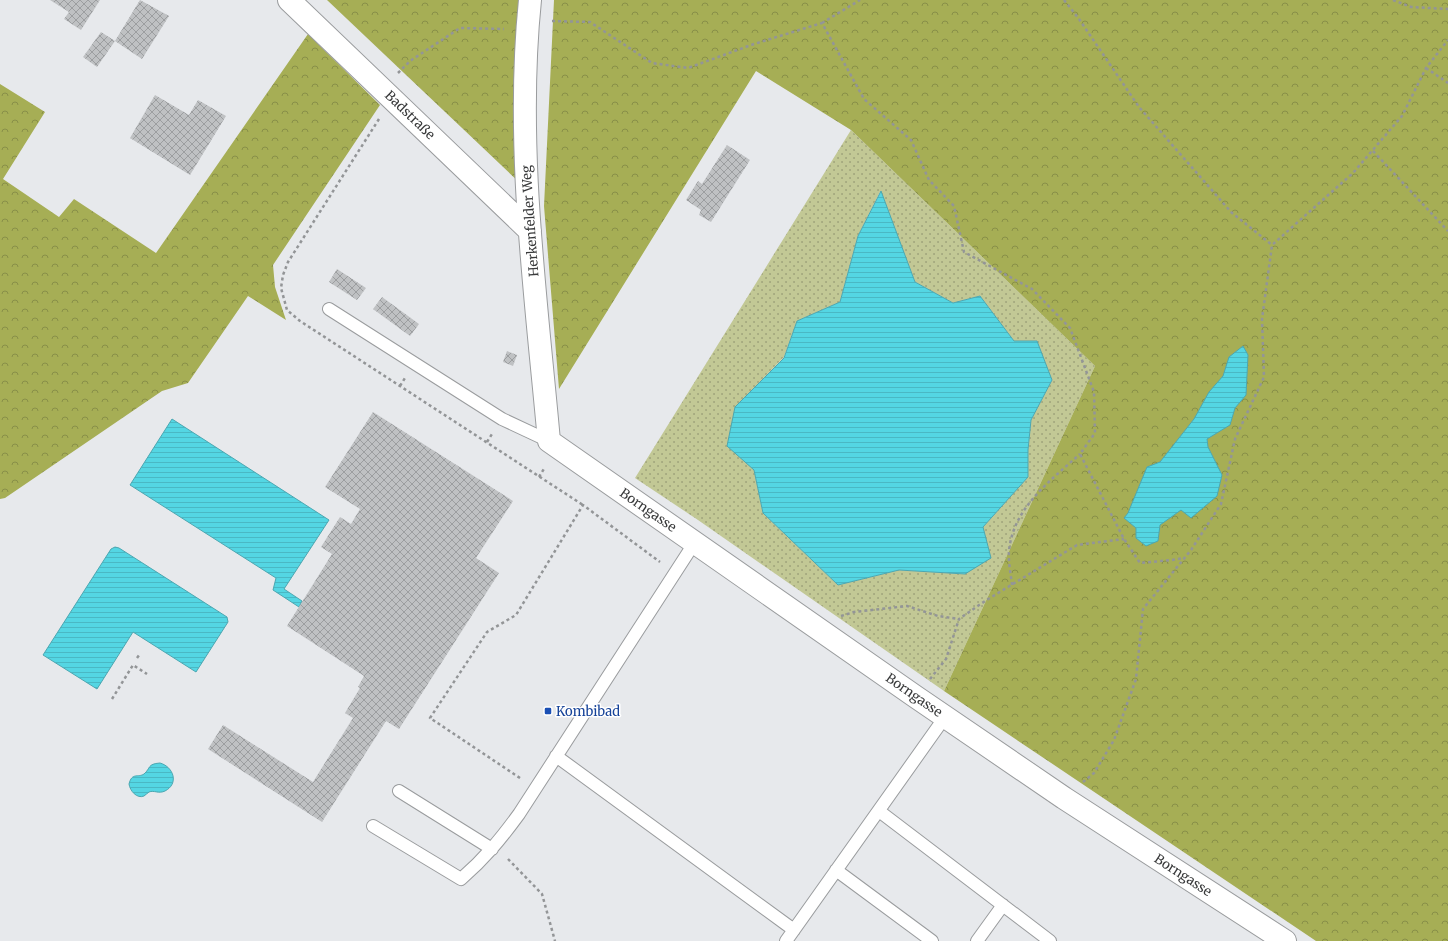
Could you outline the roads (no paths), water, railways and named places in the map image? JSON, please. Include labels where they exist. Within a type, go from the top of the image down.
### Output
[{"type":"street","name":"Badstraße","points":[[289,0],[389,94],[530,231]]},
{"type":"street","name":"Herkenfelder Weg","points":[[528,17],[524,134],[530,231],[549,441]]},
{"type":"street","name":"Borngasse","points":[[549,441],[916,697],[1064,798],[1285,941]]},
{"type":"lane","points":[[329,309],[502,418],[549,441]]},
{"type":"lane","points":[[373,826],[461,879],[482,860],[503,837],[695,542]]},
{"type":"lane","points":[[786,941],[945,717]]},
{"type":"lane","points":[[556,756],[794,930]]},
{"type":"lane","points":[[399,791],[492,849]]},
{"type":"lane","points":[[879,811],[1050,941]]},
{"type":"lane","points":[[836,870],[932,941]]},
{"type":"lane","points":[[977,941],[1003,905]]},
{"type":"water","points":[[881,191],[915,282],[953,303],[980,296],[1014,341],[1037,341],[1052,380],[1031,420],[1028,450],[1028,477],[983,527],[991,558],[965,574],[899,570],[838,585],[763,513],[754,470],[727,446],[735,407],[784,358],[797,321],[840,302],[858,236]]},
{"type":"water","points":[[1243,346],[1248,355],[1246,395],[1235,408],[1230,425],[1207,439],[1208,447],[1222,475],[1217,496],[1191,518],[1181,510],[1160,525],[1158,541],[1146,546],[1136,538],[1136,528],[1124,518],[1128,513],[1147,467],[1160,462],[1194,419],[1209,392],[1223,376],[1229,357]]},
{"type":"water","points":[[172,419],[329,520],[284,589],[302,601],[299,607],[273,590],[276,578],[130,485]]},
{"type":"water","points":[[115,547],[119,548],[227,617],[228,622],[196,672],[133,632],[97,689],[43,655],[111,549]]},
{"type":"water","points":[[160,763],[169,768],[173,776],[172,784],[169,788],[163,792],[149,792],[145,796],[141,797],[134,794],[129,784],[130,780],[135,776],[144,774],[151,765]]},
{"type":"place","name":"Kombibad","points":[[548,711]]}]
